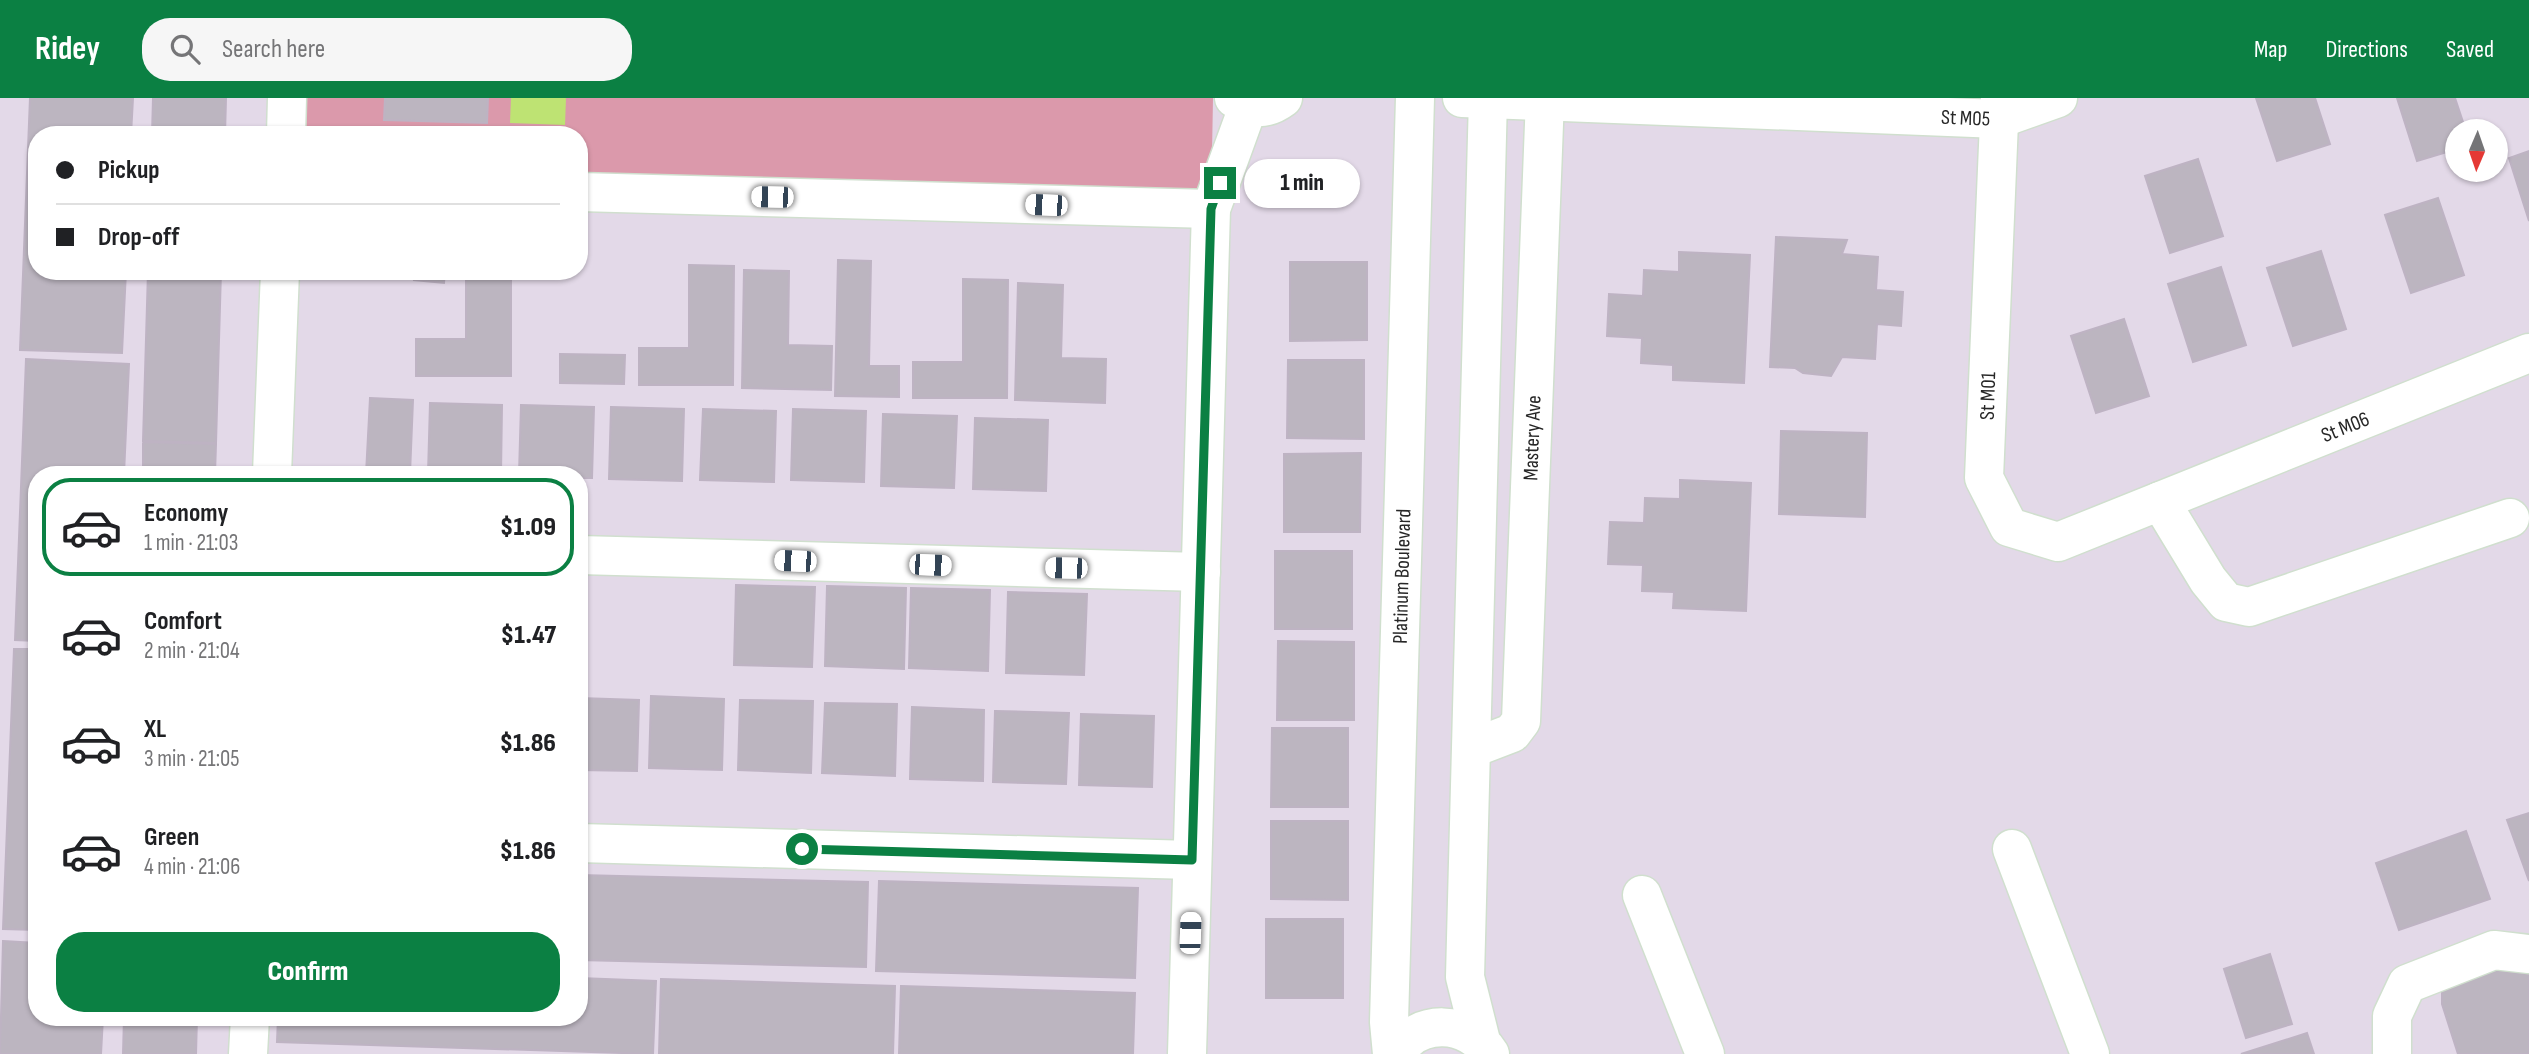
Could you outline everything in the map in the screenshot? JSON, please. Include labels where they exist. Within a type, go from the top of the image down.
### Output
[{"type":"street","points":[[286,126],[287,98]]},
{"type":"street","name":"Platinum Boulevard","points":[[1394,1054],[1388,1022],[1415,98]]},
{"type":"street","name":"St M05","points":[[1479,99],[2000,109],[2058,98]]},
{"type":"street","points":[[1479,99],[1473,748],[1465,977],[1485,1048]]},
{"type":"street","name":"Mastery Ave","points":[[1473,748],[1512,733],[1521,721],[1545,99]]},
{"type":"street","points":[[1187,1054],[1211,209],[1255,101]]},
{"type":"street","name":"St M01","points":[[2000,109],[1984,478],[2009,527],[2057,542],[2160,500]]},
{"type":"street","points":[[588,192],[1211,209]]},
{"type":"street","points":[[272,466],[280,280]]},
{"type":"street","name":"St M06","points":[[2160,500],[2529,353]]},
{"type":"street","points":[[2160,500],[2208,580],[2227,603],[2249,607],[2510,518]]},
{"type":"street","points":[[588,555],[1201,572]]},
{"type":"street","points":[[588,843],[1192,860]]},
{"type":"street","points":[[2012,849],[2090,1054]]},
{"type":"street","points":[[1642,895],[1705,1054]]},
{"type":"street","points":[[2392,1054],[2392,1016],[2407,984],[2494,950],[2529,954]]},
{"type":"street","points":[[248,1054],[250,1026]]},
{"type":"street","points":[[1394,1054],[1408,1040],[1432,1028],[1458,1029],[1485,1048]]},
{"type":"shaded area","points":[[287,98],[1213,98],[1211,209],[588,192],[588,126],[286,126]]},
{"type":"shaded area","points":[[511,98],[566,98],[565,125],[510,123]]},
{"type":"building","points":[[30,98],[133,98],[131,126],[29,126]]},
{"type":"building","points":[[153,98],[226,98],[225,126],[152,126]]},
{"type":"building","points":[[385,98],[488,98],[487,123],[384,120]]},
{"type":"building","points":[[2256,98],[2315,98],[2330,144],[2277,161]]},
{"type":"building","points":[[2397,98],[2455,98],[2462,119],[2445,119],[2445,153],[2417,161]]},
{"type":"building","points":[[28,148],[28,280],[126,280],[122,353],[20,350]]},
{"type":"building","points":[[2529,151],[2529,221],[2509,158]]},
{"type":"building","points":[[2198,159],[2223,236],[2170,253],[2145,176]]},
{"type":"building","points":[[2438,198],[2464,275],[2411,293],[2385,215]]},
{"type":"building","points":[[1776,237],[1847,240],[1842,254],[1878,257],[1876,290],[1903,292],[1901,326],[1877,324],[1875,359],[1842,357],[1831,376],[1803,373],[1795,368],[1770,367]]},
{"type":"building","points":[[2321,251],[2346,329],[2293,346],[2267,268]]},
{"type":"building","points":[[1679,252],[1750,255],[1744,383],[1673,380],[1673,365],[1641,363],[1642,338],[1607,336],[1609,294],[1643,296],[1644,270],[1679,272]]},
{"type":"building","points":[[838,260],[871,261],[869,366],[899,366],[899,397],[835,396]]},
{"type":"building","points":[[1290,262],[1367,262],[1367,340],[1290,341]]},
{"type":"building","points":[[689,265],[734,266],[733,385],[639,385],[639,348],[689,348]]},
{"type":"building","points":[[2221,267],[2246,345],[2193,362],[2168,284]]},
{"type":"building","points":[[744,270],[789,271],[788,345],[832,346],[831,390],[742,388]]},
{"type":"building","points":[[963,279],[1008,280],[1007,398],[913,398],[913,362],[963,362]]},
{"type":"building","points":[[148,280],[221,280],[216,443],[143,441]]},
{"type":"building","points":[[414,280],[444,280],[444,283]]},
{"type":"building","points":[[466,280],[511,280],[511,376],[416,376],[416,339],[466,339]]},
{"type":"building","points":[[1018,283],[1063,285],[1061,358],[1106,359],[1105,403],[1015,400]]},
{"type":"building","points":[[2124,319],[2149,396],[2096,413],[2071,336]]},
{"type":"building","points":[[560,354],[625,355],[624,384],[560,383]]},
{"type":"building","points":[[26,359],[129,364],[124,466],[28,466],[28,641],[15,640]]},
{"type":"building","points":[[1288,360],[1364,360],[1364,439],[1287,438]]},
{"type":"building","points":[[370,398],[413,400],[410,466],[366,466]]},
{"type":"building","points":[[430,403],[502,405],[501,466],[428,466]]},
{"type":"building","points":[[521,405],[594,407],[592,478],[588,478],[588,466],[519,466]]},
{"type":"building","points":[[611,407],[684,409],[682,481],[609,479]]},
{"type":"building","points":[[703,409],[776,411],[774,482],[700,480]]},
{"type":"building","points":[[793,409],[866,411],[864,482],[791,480]]},
{"type":"building","points":[[883,414],[957,416],[954,488],[881,486]]},
{"type":"building","points":[[975,418],[1048,420],[1046,491],[973,489]]},
{"type":"building","points":[[1781,431],[1867,433],[1865,517],[1779,514]]},
{"type":"building","points":[[143,442],[216,444],[215,466],[143,466]]},
{"type":"building","points":[[1361,453],[1360,532],[1284,532],[1284,454]]},
{"type":"building","points":[[1680,480],[1751,483],[1746,611],[1673,608],[1674,592],[1642,591],[1643,565],[1608,564],[1610,522],[1644,523],[1645,498],[1680,499]]},
{"type":"building","points":[[1275,551],[1352,551],[1352,629],[1275,629]]},
{"type":"building","points":[[736,585],[815,587],[812,667],[734,665]]},
{"type":"building","points":[[827,586],[906,588],[904,669],[825,666]]},
{"type":"building","points":[[911,588],[990,590],[988,671],[909,668]]},
{"type":"building","points":[[1008,592],[1087,594],[1084,675],[1006,673]]},
{"type":"building","points":[[1278,641],[1354,642],[1354,720],[1277,720]]},
{"type":"building","points":[[14,649],[28,649],[28,930],[3,929]]},
{"type":"building","points":[[651,696],[724,699],[722,770],[649,768]]},
{"type":"building","points":[[588,698],[639,700],[637,771],[588,770]]},
{"type":"building","points":[[740,700],[813,701],[811,773],[738,770]]},
{"type":"building","points":[[825,703],[897,704],[895,776],[822,773]]},
{"type":"building","points":[[912,707],[984,710],[983,781],[910,779]]},
{"type":"building","points":[[995,711],[1069,713],[1066,784],[993,782]]},
{"type":"building","points":[[1081,714],[1154,716],[1152,787],[1079,785]]},
{"type":"building","points":[[1272,728],[1348,728],[1348,807],[1271,807]]},
{"type":"building","points":[[2529,813],[2529,881],[2507,820]]},
{"type":"building","points":[[1271,821],[1348,821],[1348,900],[1271,899]]},
{"type":"building","points":[[2466,831],[2490,899],[2399,930],[2376,863]]},
{"type":"building","points":[[588,875],[868,882],[866,967],[588,960]]},
{"type":"building","points":[[879,881],[1138,888],[1135,978],[876,971]]},
{"type":"building","points":[[1266,919],[1343,919],[1343,998],[1266,998]]},
{"type":"building","points":[[3,941],[28,942],[28,1026],[103,1026],[101,1054],[0,1054]]},
{"type":"building","points":[[2270,954],[2292,1024],[2246,1038],[2224,969]]},
{"type":"building","points":[[2510,959],[2529,971],[2529,1054],[2458,1054],[2442,1004],[2442,989]]},
{"type":"building","points":[[588,978],[656,981],[653,1054],[277,1042],[278,1026],[588,1026]]},
{"type":"building","points":[[661,979],[895,986],[893,1054],[659,1054]]},
{"type":"building","points":[[901,986],[1135,993],[1133,1054],[899,1054]]},
{"type":"building","points":[[124,1026],[197,1026],[196,1054],[123,1054]]},
{"type":"building","points":[[2307,1033],[2314,1054],[2241,1054]]},
{"type":"route","points":[[802,849],[1192,860],[1211,209],[1220,183]]}]
